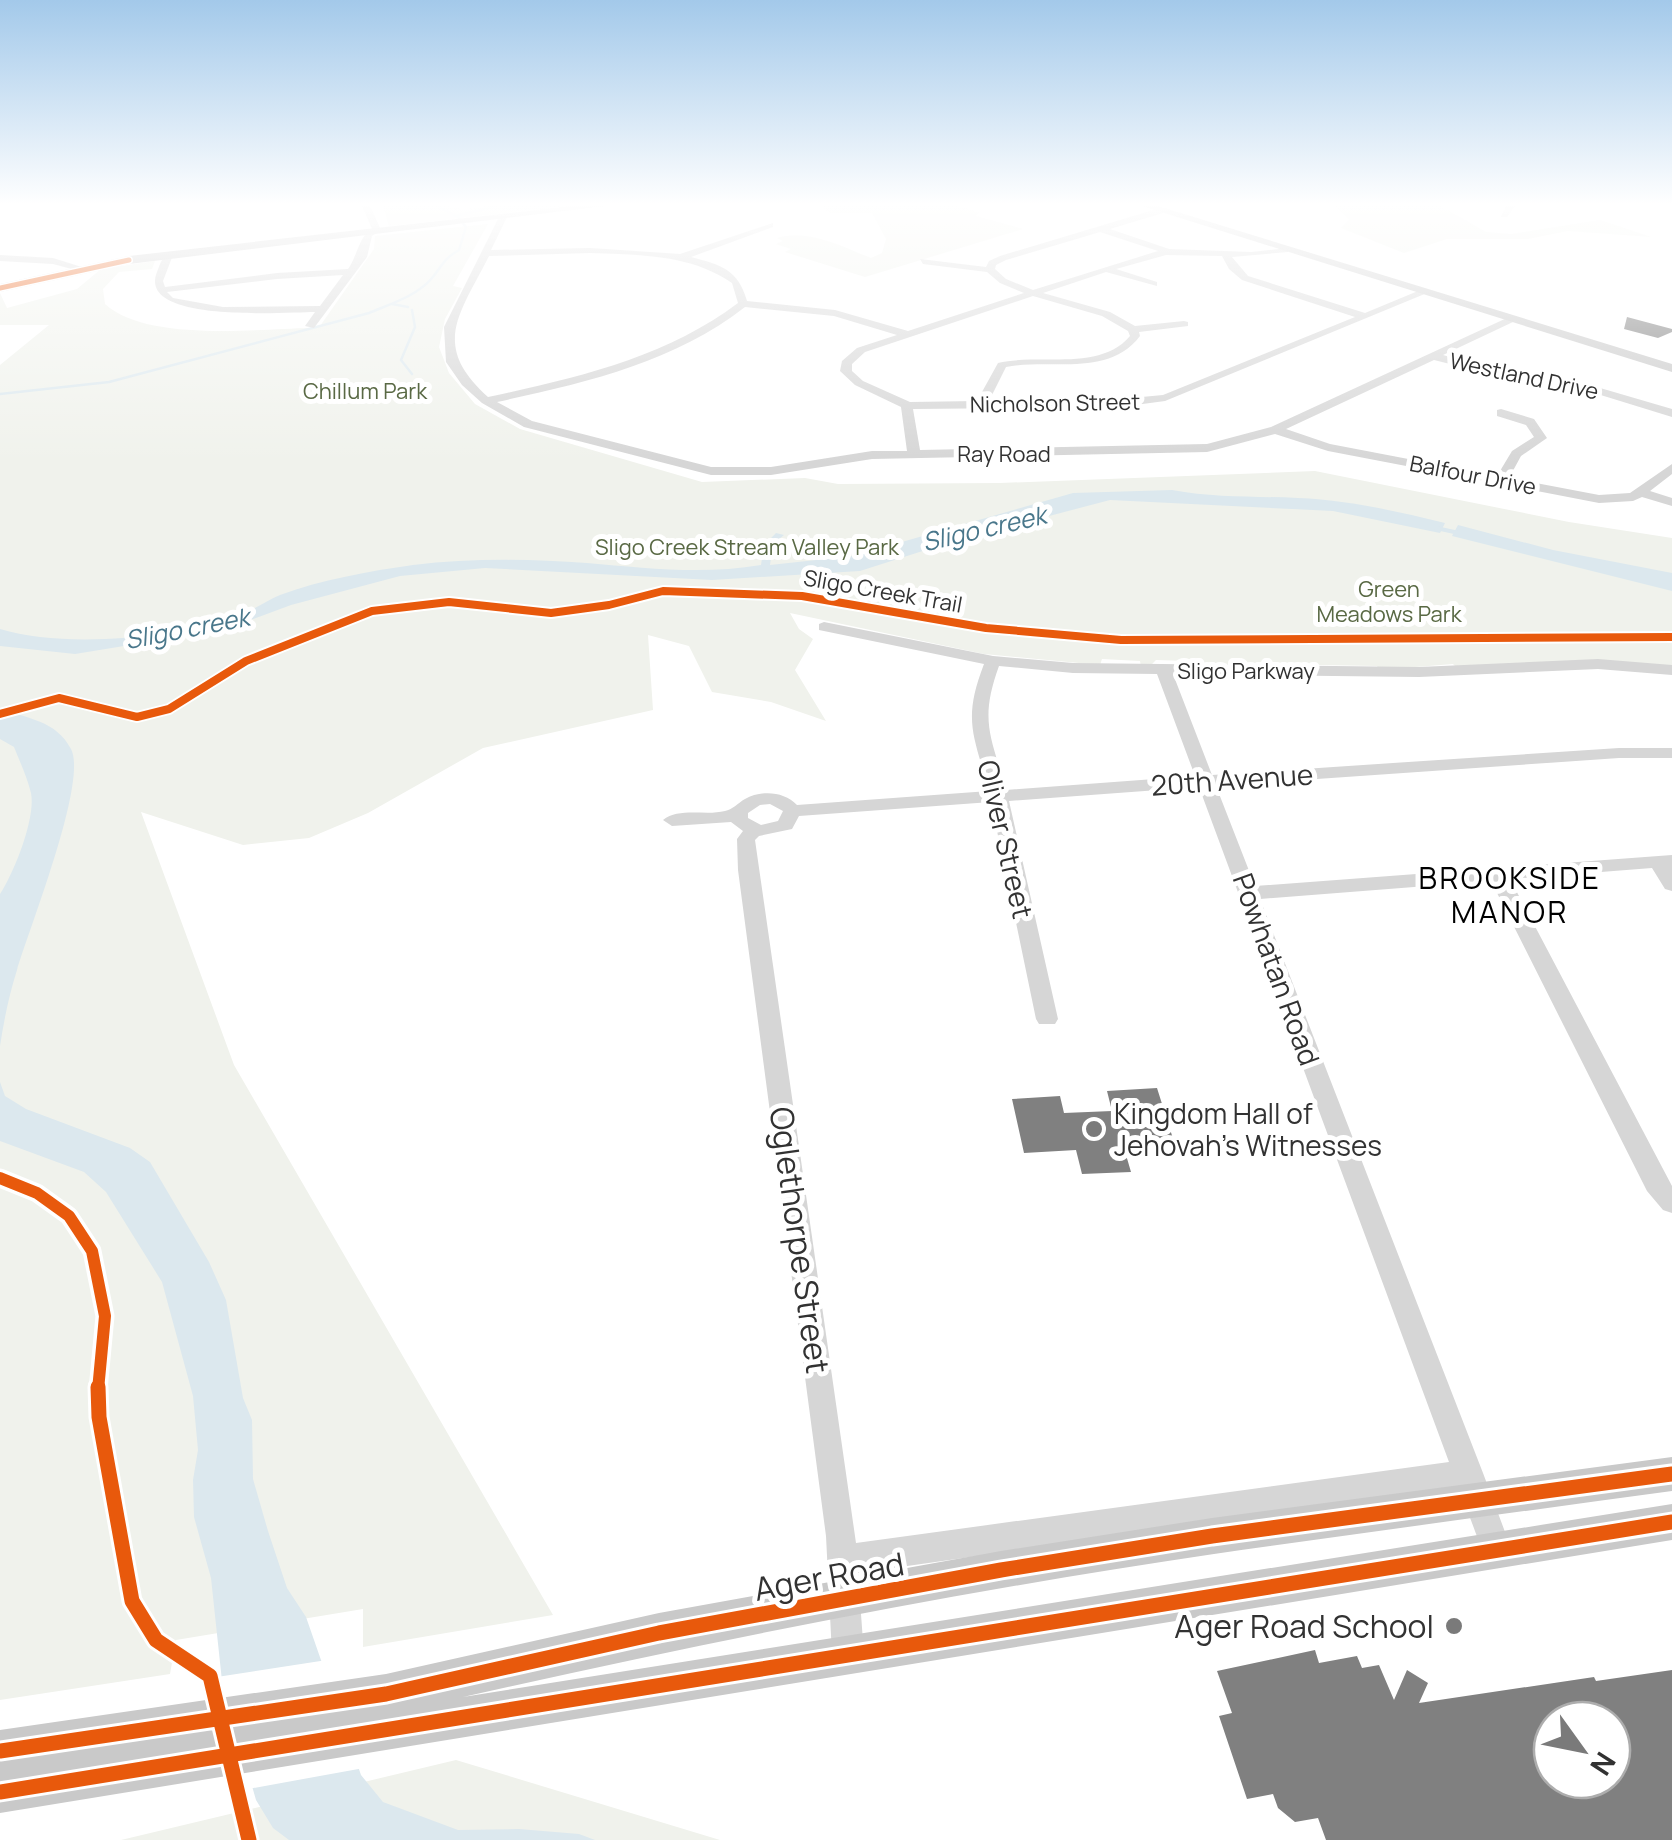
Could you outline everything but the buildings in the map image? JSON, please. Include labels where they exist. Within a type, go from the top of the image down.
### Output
[{"type":"main road","points":[[1418,292],[1672,366]]},
{"type":"main road","name":"Ager Road","points":[[389,1711],[659,1633],[1474,1486],[1672,1474]]},
{"type":"main road","name":"Ager Road","points":[[0,1792],[194,1743],[389,1711],[848,1655],[1672,1522]]},
{"type":"main road","name":"Ager Road","points":[[0,1750],[194,1743]]},
{"type":"street","points":[[163,292],[170,300],[205,309],[322,309]]},
{"type":"street","points":[[310,326],[335,292]]},
{"type":"street","points":[[466,292],[448,335],[452,362],[483,398]]},
{"type":"street","points":[[483,398],[584,369],[662,341],[720,311],[731,292]]},
{"type":"street","points":[[743,292],[743,304]]},
{"type":"street","points":[[1028,292],[1106,314],[1133,330],[1184,324]]},
{"type":"street","points":[[914,454],[906,406],[894,397],[857,383],[845,366],[861,350],[1038,292]]},
{"type":"street","points":[[1288,292],[1364,316]]},
{"type":"street","name":"Nicholson Street","points":[[906,406],[1120,403],[1166,398],[1422,293]]},
{"type":"street","points":[[483,398],[644,356],[722,320],[743,304],[835,313],[906,334]]},
{"type":"street","name":"Ray Road","points":[[483,398],[539,427],[711,471],[771,472],[861,456],[1165,452],[1225,444],[1275,430],[1509,320]]},
{"type":"street","points":[[981,404],[1002,366],[1114,354],[1133,341],[1133,330]]},
{"type":"street","points":[[1037,345],[1042,361]]},
{"type":"street","name":"Westland Drive","points":[[1433,356],[1478,368],[1566,381],[1672,413]]},
{"type":"street","points":[[1500,413],[1530,422],[1541,438],[1513,458],[1500,480]]},
{"type":"street","name":"Balfour Drive","points":[[1275,430],[1328,447],[1500,480],[1612,500],[1641,492],[1672,502]]},
{"type":"street","points":[[1641,492],[1672,468]]},
{"type":"street","name":"Sligo Parkway","points":[[824,626],[994,661],[1164,672],[1419,672],[1566,664],[1672,670]]},
{"type":"street","name":"Oliver Street","points":[[994,661],[979,698],[978,720],[1047,1019]]},
{"type":"street","name":"Powhatan Road","points":[[1164,672],[1496,1548]]},
{"type":"street","name":"20th Avenue","points":[[792,812],[1619,753],[1672,753]]},
{"type":"street","points":[[672,820],[785,825],[792,812],[785,803],[762,798],[742,806],[746,823]]},
{"type":"street","name":"Oglethorpe Street","points":[[746,823],[748,870],[844,1560],[848,1655]]},
{"type":"street","points":[[1250,893],[1665,862],[1672,885]]},
{"type":"street","points":[[1497,874],[1656,1184],[1672,1204]]},
{"type":"street","name":"Ager Road","points":[[844,1560],[1474,1486]]},
{"type":"green space","points":[[66,292],[103,292],[105,304],[124,316],[174,329],[232,331],[320,326],[344,292],[460,292],[445,319],[439,347],[449,373],[475,404],[520,429],[702,482],[805,478],[838,484],[1000,483],[1315,471],[1569,522],[1672,538],[1672,665],[1453,664],[1379,670],[1377,666],[1319,665],[1309,669],[1306,665],[1234,663],[1235,668],[1193,667],[1188,661],[1156,660],[1150,666],[1141,666],[1140,661],[1102,659],[1100,665],[984,654],[790,613],[799,629],[813,639],[795,670],[826,721],[771,702],[712,692],[689,646],[648,635],[653,710],[483,748],[368,813],[309,838],[243,845],[141,812],[234,1065],[553,1615],[363,1647],[363,1609],[176,1640],[170,1674],[0,1700],[0,365],[49,325],[0,325],[0,293],[7,308]]},
{"type":"green space","points":[[456,1760],[720,1840],[121,1840]]},
{"type":"water","points":[[1172,490],[1335,501],[1445,523],[1440,533],[1333,511],[1110,500],[954,541],[860,571],[712,580],[485,568],[400,576],[291,605],[237,625],[75,654],[0,646],[0,629],[88,639],[183,630],[239,615],[312,585],[413,565],[522,560],[718,570],[761,565],[764,545],[776,533],[784,535],[773,544],[770,565],[853,556],[1073,493]]},
{"type":"water","points":[[1458,525],[1553,550],[1672,573],[1672,591],[1452,536]]},
{"type":"water","points":[[0,708],[57,732],[71,749],[74,766],[65,822],[14,979],[0,1046],[0,894],[23,845],[32,804],[14,747],[0,739]]},
{"type":"water","points":[[0,1082],[5,1096],[26,1109],[130,1148],[150,1162],[209,1262],[226,1300],[243,1398],[252,1420],[253,1479],[268,1531],[287,1588],[306,1617],[361,1775],[383,1802],[458,1830],[519,1829],[579,1834],[595,1840],[289,1840],[273,1828],[256,1800],[222,1681],[211,1578],[194,1517],[193,1480],[198,1450],[193,1396],[162,1282],[106,1192],[84,1172],[0,1141]]},
{"type":"pier","points":[[327,1660],[364,1768],[248,1789],[217,1677]]},
{"type":"waterway","points":[[0,394],[109,382],[369,313],[415,292]]},
{"type":"waterway","points":[[392,304],[408,307]]},
{"type":"waterway","points":[[412,310],[415,327],[401,360],[412,374]]},
{"type":"waterway","name":"Sligo creek","points":[[1436,528],[1459,533]]},
{"type":"cycle path","name":"Sligo Creek Trail","points":[[0,714],[59,698],[137,717],[169,709],[246,661],[372,611],[449,602],[551,613],[609,605],[663,591],[802,596],[986,628],[1121,640],[1672,637]]},
{"type":"cycle path","points":[[0,1178],[37,1193],[69,1216],[92,1251],[105,1316],[97,1372],[99,1417],[132,1601],[156,1640],[210,1676],[249,1840]]},
{"type":"cycle path","points":[[0,1751],[386,1694],[659,1633],[1001,1570],[1212,1536],[1672,1474]]},
{"type":"cycle path","points":[[0,1792],[1672,1522]]},
{"type":"place","name":"Kingdom Hall of Jehovah’s Witnesses","points":[[1094,1129]]},
{"type":"place","name":"Ager Road School","points":[[1454,1626]]},
{"type":"district","name":"BROOKSIDE MANOR","points":[[1510,894]]},
{"type":"park label","name":"Chillum Park","points":[[365,391]]},
{"type":"park label","name":"Sligo Creek Stream Valley Park","points":[[747,547]]},
{"type":"park label","name":"Green Meadows Park","points":[[1389,602]]}]
